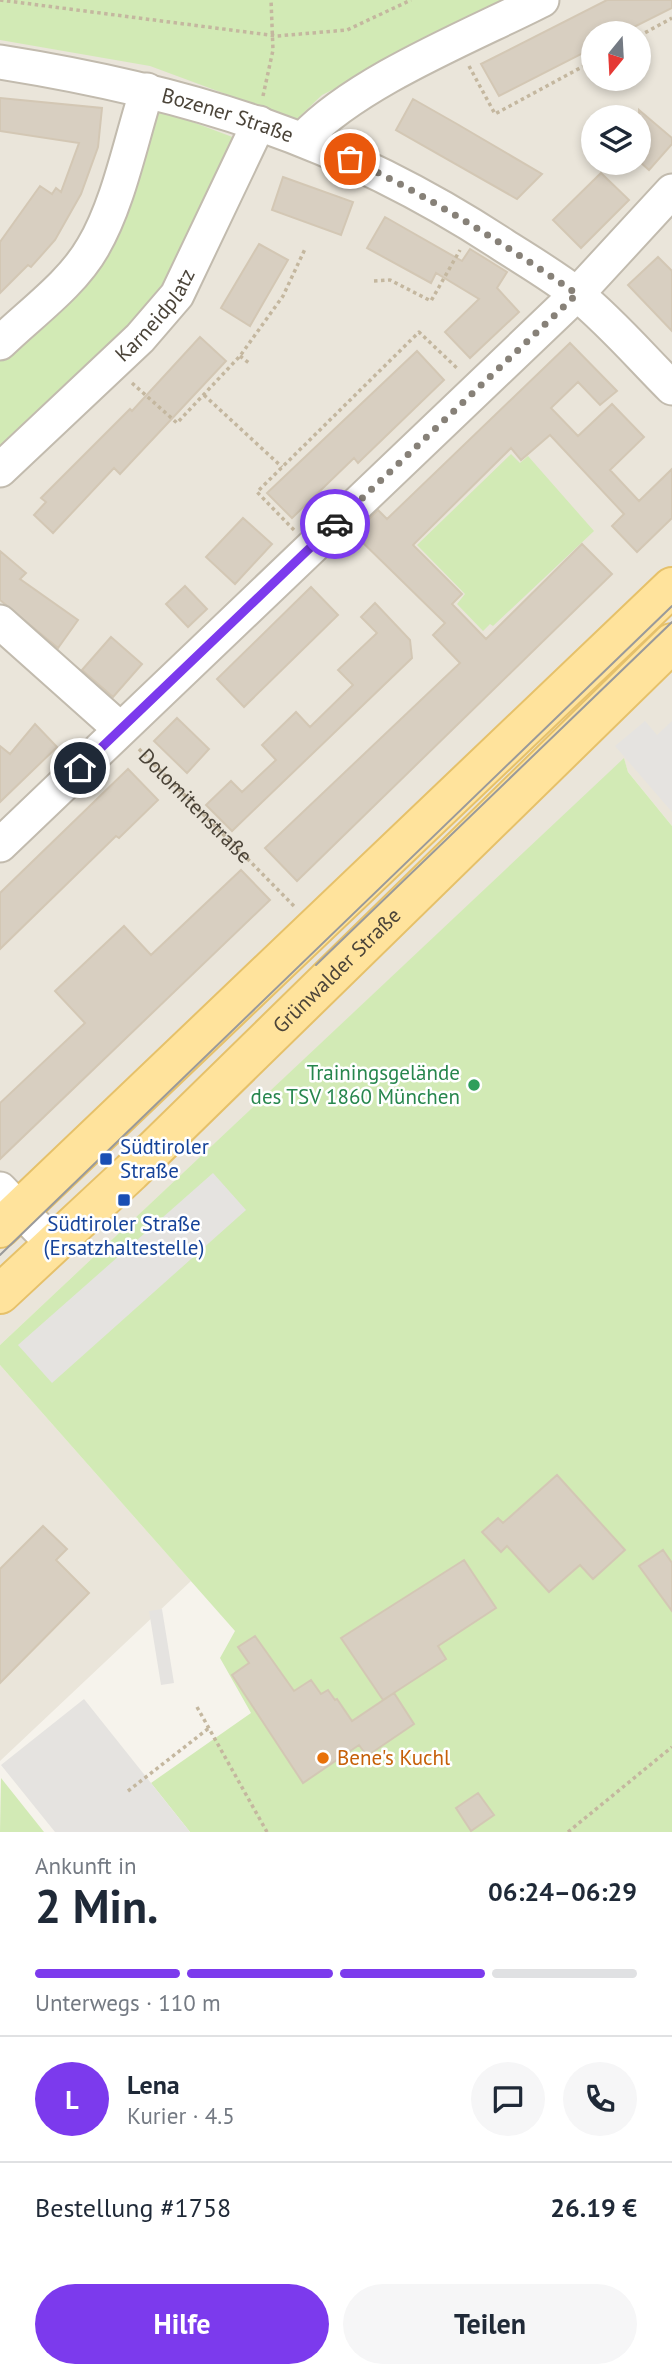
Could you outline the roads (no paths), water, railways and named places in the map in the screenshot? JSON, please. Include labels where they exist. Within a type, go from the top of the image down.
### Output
[{"type":"main road","points":[[6,1209],[672,587]]},
{"type":"main road","name":"Grünwalder Straße","points":[[0,1294],[54,1245],[672,643]]},
{"type":"street","points":[[304,138],[325,117],[410,66],[542,0]]},
{"type":"street","name":"Bozener Straße","points":[[0,62],[147,90],[259,123],[304,138],[407,187],[475,226],[577,294],[672,388]]},
{"type":"street","points":[[0,343],[65,281],[93,248],[110,208],[147,90]]},
{"type":"street","name":"Karneidplatz","points":[[0,470],[112,365],[177,295],[259,123]]},
{"type":"street","points":[[0,845],[577,294],[672,191]]},
{"type":"street","points":[[0,621],[120,729]]},
{"type":"street","points":[[6,1209],[54,1245]]},
{"type":"tram line","points":[[0,1255],[672,606]]},
{"type":"tram line","points":[[316,965],[672,622]]},
{"type":"place","name":"Trainingsgelände des TSV 1860 München","points":[[474,1085]]},
{"type":"place","name":"Südtiroler Straße","points":[[106,1159]]},
{"type":"place","name":"Südtiroler Straße (Ersatzhaltestelle)","points":[[124,1200]]},
{"type":"place","name":"Bene's Kuchl","points":[[323,1758]]}]
